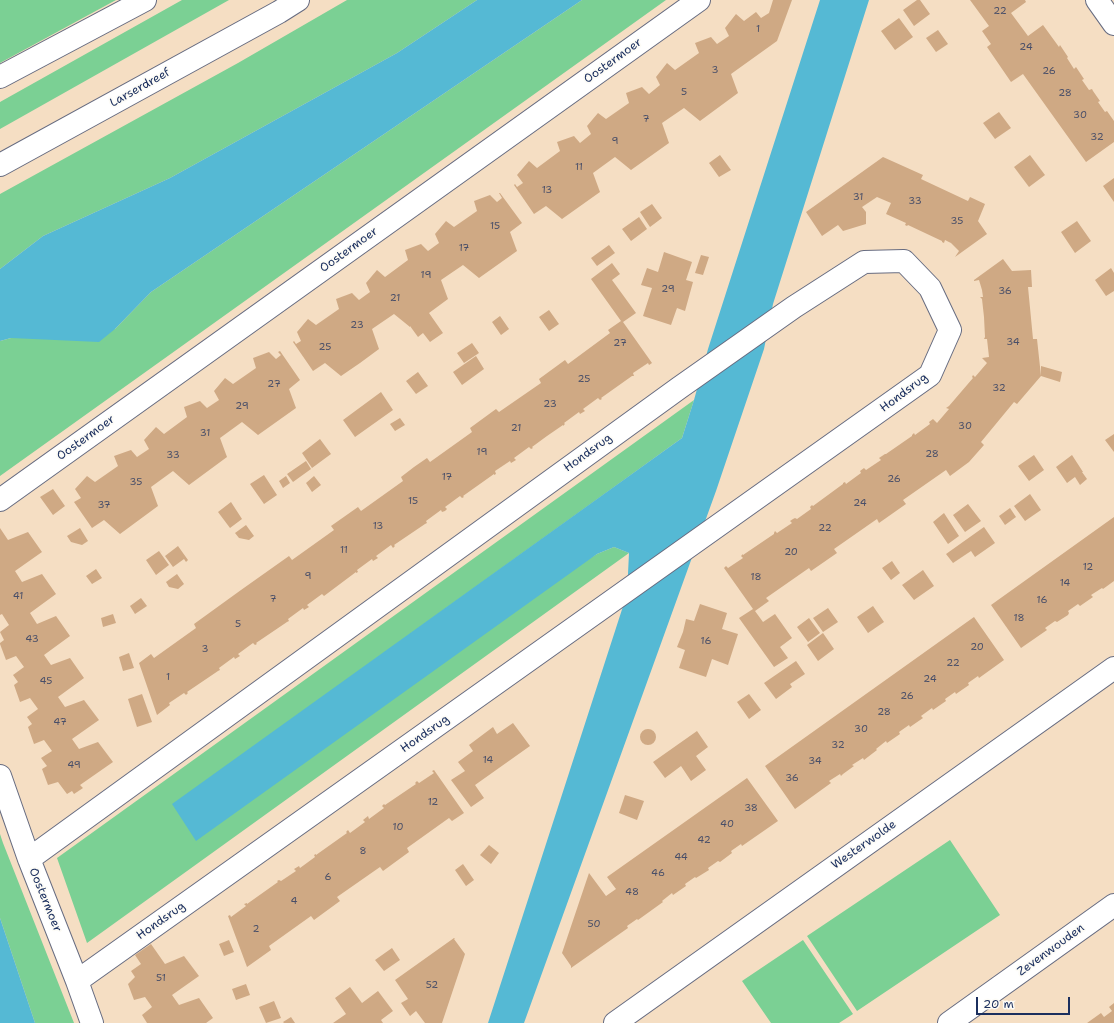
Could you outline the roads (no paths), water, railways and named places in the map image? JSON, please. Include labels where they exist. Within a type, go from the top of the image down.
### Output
[{"type":"street","points":[[0,77],[145,0]]},
{"type":"street","name":"Larserdreef","points":[[0,165],[276,6],[298,0]]},
{"type":"street","name":"Oostermoer","points":[[0,500],[699,0]]},
{"type":"street","points":[[1097,0],[1114,24]]},
{"type":"street","name":"Hondsrug","points":[[29,859],[679,388],[794,307],[864,262],[904,261],[930,288],[950,330],[930,375],[77,981]]},
{"type":"street","name":"Westerwolde","points":[[615,1023],[1114,668]]},
{"type":"street","name":"Oostermoer","points":[[0,776],[29,859],[92,1023]]},
{"type":"street","name":"Zevenwouden","points":[[949,1023],[1114,905]]},
{"type":"water","points":[[477,0],[582,0],[151,292],[115,329],[99,342],[11,338],[0,341],[0,269],[43,236],[170,178],[397,53]]},
{"type":"water","points":[[820,0],[869,0],[773,304],[764,349],[716,491],[524,1023],[488,1023],[627,594],[629,553],[614,547],[597,554],[196,841],[172,804],[682,438],[708,349]]},
{"type":"water","points":[[0,918],[35,1023],[0,1023]]}]
